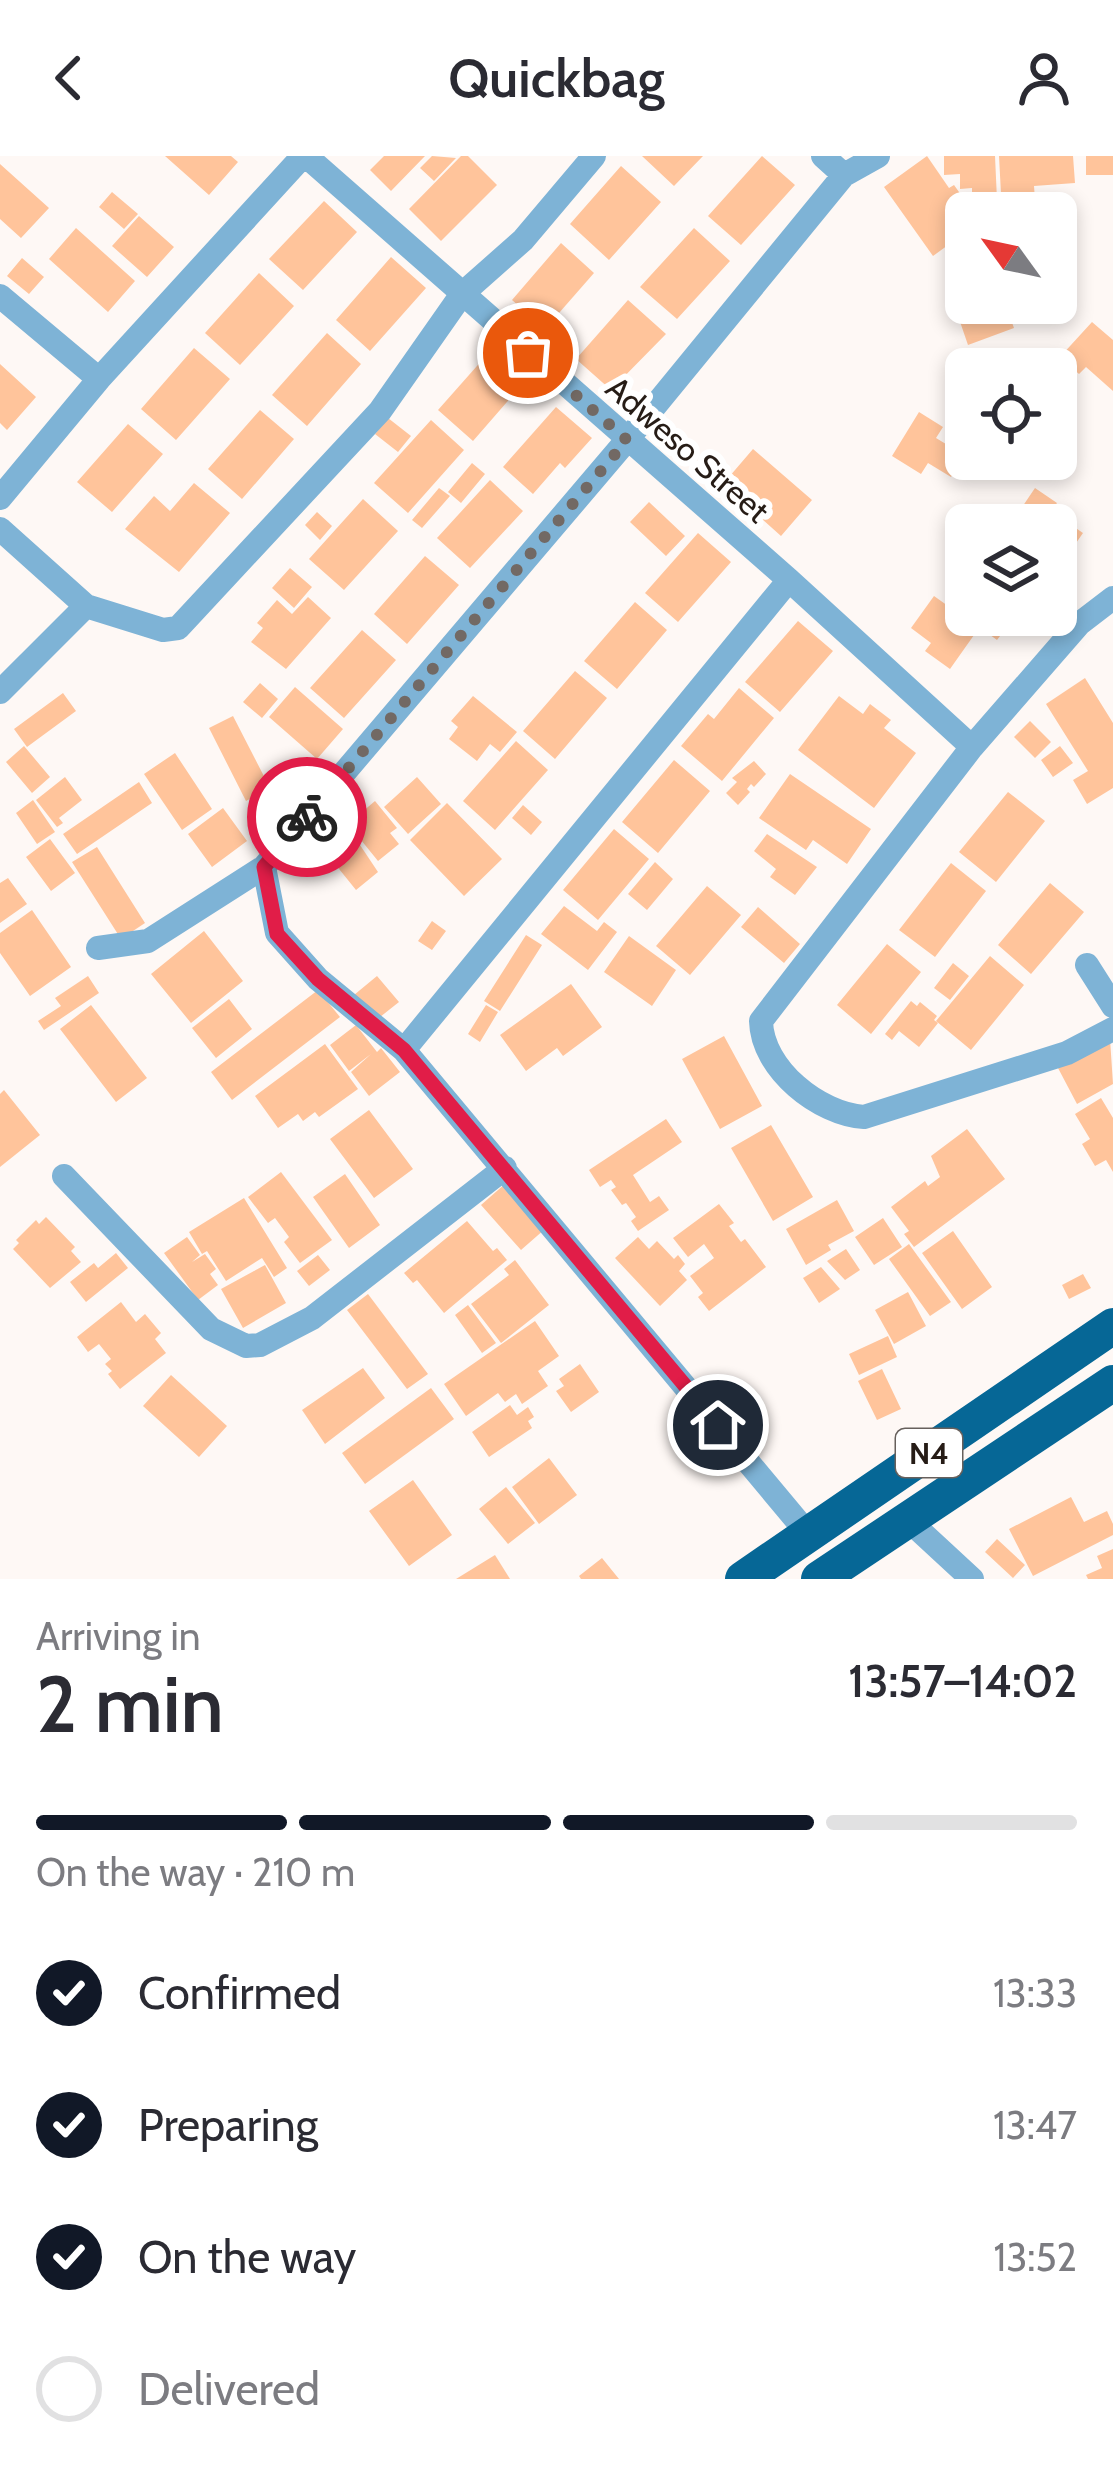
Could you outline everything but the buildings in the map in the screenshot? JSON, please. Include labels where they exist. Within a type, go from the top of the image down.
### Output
[{"type":"highway","name":"N4","points":[[743,1579],[1113,1325]]},
{"type":"highway","name":"N4","points":[[819,1579],[1113,1383]]},
{"type":"street","name":"Adweso Street","points":[[304,156],[789,580],[972,747]]},
{"type":"street","points":[[0,498],[99,379],[304,156]]},
{"type":"street","points":[[0,529],[86,606],[163,630],[178,628],[380,411],[462,294],[523,240],[594,156]]},
{"type":"street","points":[[824,156],[844,175]]},
{"type":"street","points":[[98,948],[148,940],[264,867],[627,440],[844,175],[878,156]]},
{"type":"street","points":[[0,296],[99,379]]},
{"type":"street","points":[[404,1050],[789,580]]},
{"type":"street","points":[[1113,598],[1079,624],[972,747],[761,1022],[761,1034],[785,1078],[843,1116],[864,1117],[1067,1053],[1113,1029]]},
{"type":"street","points":[[0,692],[86,606]]},
{"type":"street","points":[[264,867],[277,934],[318,979],[404,1050],[808,1535]]},
{"type":"street","points":[[1087,965],[1113,1006]]},
{"type":"street","points":[[64,1176],[211,1329],[246,1346],[260,1345],[312,1318],[505,1168]]},
{"type":"street","points":[[907,1519],[972,1579]]},
{"type":"way so far","points":[[307,817],[627,440],[528,353]]},
{"type":"route","points":[[307,817],[264,867],[277,934],[318,979],[404,1050],[718,1425]]}]
